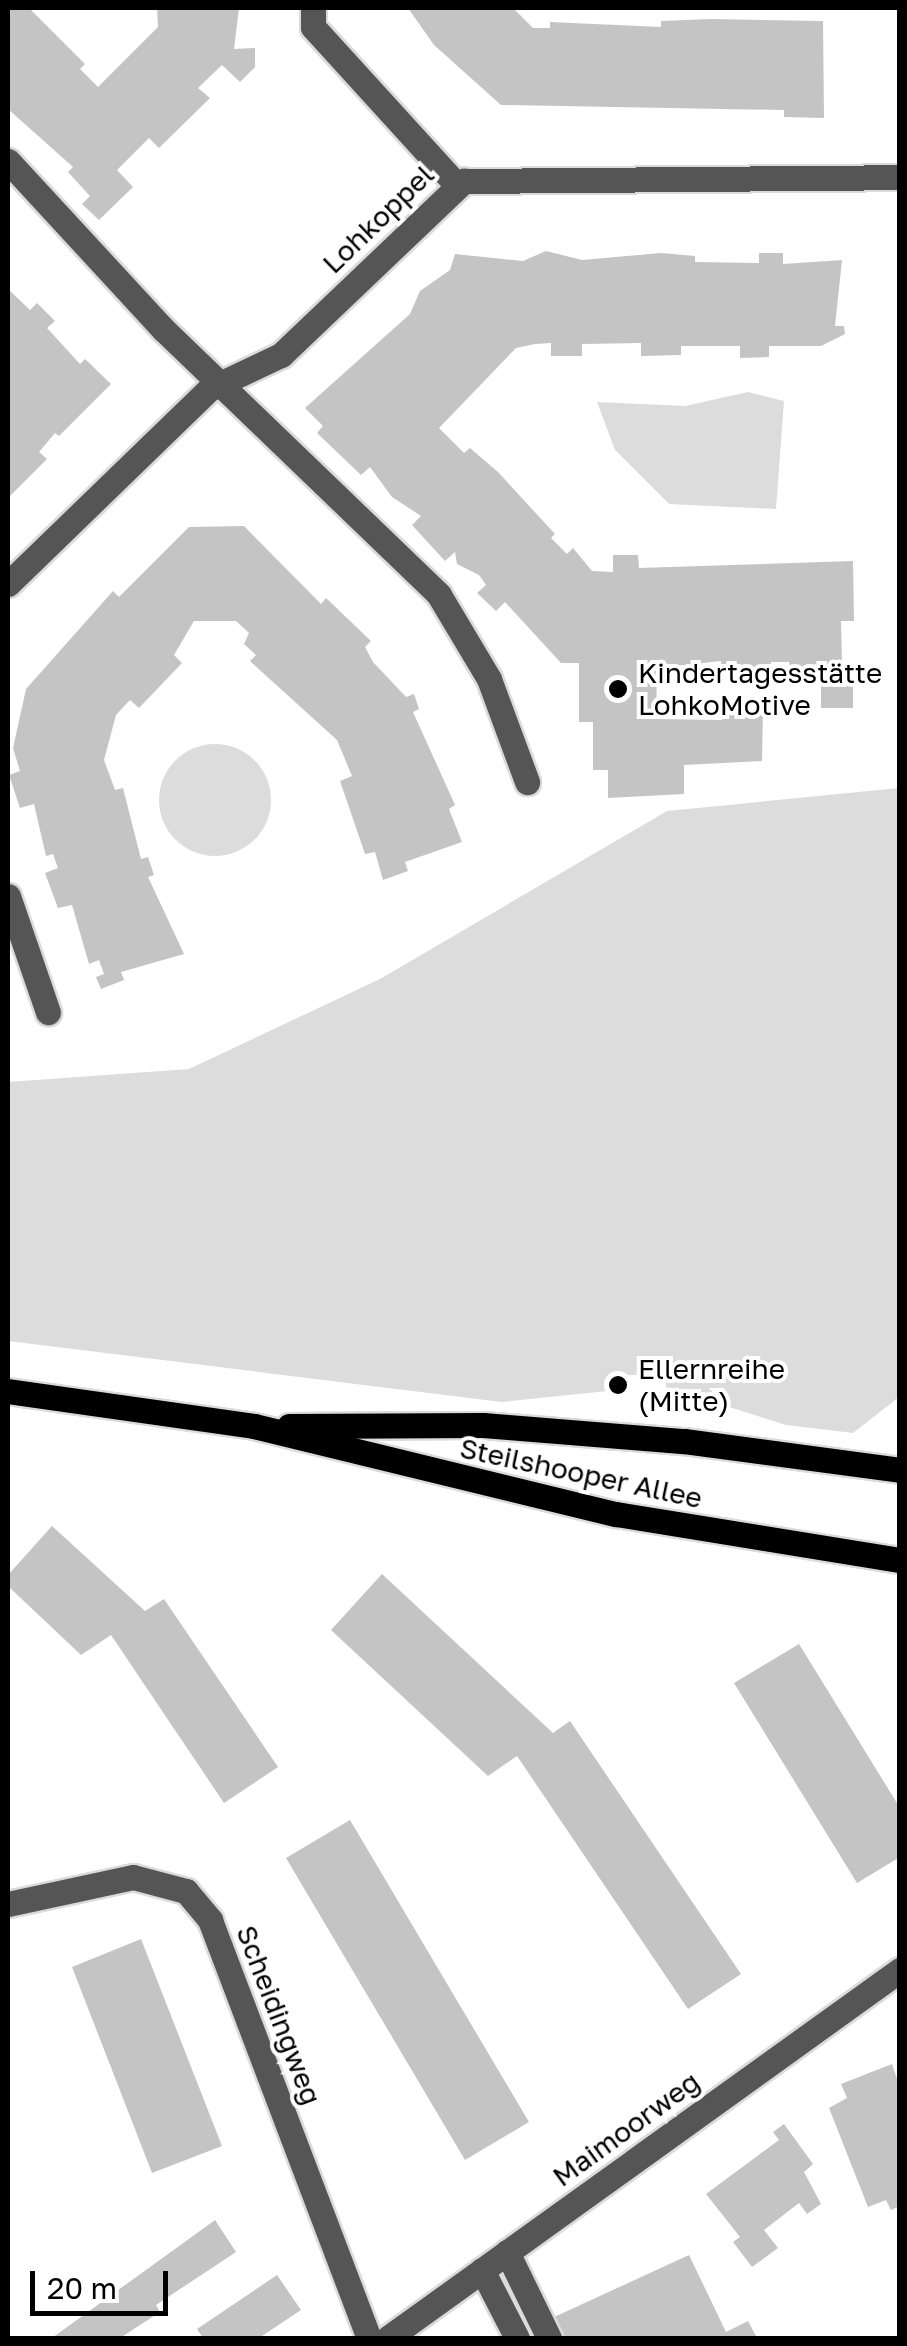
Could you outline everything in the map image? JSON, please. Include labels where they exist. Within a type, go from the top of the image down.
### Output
[{"type":"main road","name":"Steilshooper Allee","points":[[8,1391],[254,1426],[616,1514],[900,1560]]},
{"type":"main road","name":"Steilshooper Allee","points":[[254,1426],[483,1425],[684,1441],[900,1470]]},
{"type":"street","points":[[313,8],[313,27],[456,185]]},
{"type":"street","points":[[8,161],[220,382],[440,595],[490,679],[527,782]]},
{"type":"street","name":"Lohkoppel","points":[[8,584],[220,382],[282,355],[456,185],[480,179],[900,178]]},
{"type":"street","points":[[8,896],[48,1012]]},
{"type":"street","name":"Scheidingweg","points":[[8,1904],[132,1877],[186,1891],[210,1920],[369,2338]]},
{"type":"street","name":"Maimoorweg","points":[[388,2338],[900,1970]]},
{"type":"street","points":[[507,2252],[549,2338]]},
{"type":"street","points":[[482,2270],[517,2338]]},
{"type":"shaded area","points":[[748,392],[784,401],[776,509],[669,504],[615,450],[597,402],[685,406]]},
{"type":"shaded area","points":[[215,744],[236,748],[255,760],[267,779],[271,800],[267,821],[255,840],[236,852],[215,856],[194,852],[175,840],[163,821],[159,800],[163,779],[175,760],[194,748]]},
{"type":"shaded area","points":[[899,788],[899,1397],[853,1433],[786,1425],[666,1387],[665,1373],[617,1376],[617,1390],[502,1402],[8,1341],[8,1082],[189,1069],[380,979],[667,811]]},
{"type":"building","points":[[8,8],[29,8],[85,64],[80,69],[98,87],[158,27],[157,8],[239,8],[234,49],[255,48],[255,67],[240,82],[222,65],[198,88],[210,98],[159,148],[149,138],[117,170],[133,187],[99,220],[82,204],[90,196],[68,172],[73,167],[8,109]]},
{"type":"building","points":[[408,8],[513,8],[533,28],[550,28],[550,22],[661,27],[661,21],[711,19],[823,21],[824,118],[784,117],[784,110],[501,105],[434,45]]},
{"type":"building","points":[[546,251],[582,260],[661,253],[695,256],[695,262],[759,263],[759,253],[783,253],[783,264],[842,260],[835,326],[844,326],[845,334],[821,346],[769,346],[769,357],[740,358],[740,346],[681,346],[681,355],[641,356],[641,343],[582,344],[582,356],[551,356],[551,343],[516,348],[439,428],[464,453],[470,448],[498,472],[555,534],[551,538],[567,554],[573,548],[592,571],[613,572],[613,555],[638,555],[639,568],[853,561],[854,621],[841,621],[842,663],[853,664],[853,708],[821,708],[821,669],[790,669],[789,662],[771,662],[771,670],[721,670],[721,661],[657,668],[656,719],[722,720],[723,711],[763,711],[762,761],[684,765],[684,794],[608,798],[608,770],[593,770],[593,722],[579,722],[579,663],[561,663],[505,602],[496,611],[477,593],[486,585],[479,575],[457,564],[455,552],[445,561],[412,525],[421,516],[392,497],[370,467],[361,475],[317,433],[323,426],[305,408],[410,314],[420,291],[450,270],[455,254],[523,261]]},
{"type":"building","points":[[8,289],[30,310],[37,303],[55,321],[47,328],[80,364],[85,359],[111,384],[59,436],[55,433],[39,452],[47,459],[8,498]]},
{"type":"building","points":[[244,526],[321,604],[326,598],[371,641],[365,647],[373,662],[406,697],[414,694],[419,709],[413,712],[455,805],[449,809],[462,842],[405,862],[408,871],[383,880],[375,852],[365,854],[340,781],[352,776],[337,740],[250,661],[256,655],[244,644],[249,633],[236,621],[194,621],[174,655],[182,663],[139,708],[130,700],[116,715],[104,760],[115,790],[123,788],[141,859],[148,857],[154,875],[148,877],[184,954],[121,972],[124,980],[101,989],[96,977],[104,974],[99,960],[89,964],[72,905],[58,908],[45,873],[58,868],[53,854],[46,856],[34,804],[20,808],[9,775],[20,771],[13,748],[26,689],[113,591],[119,597],[189,527]]},
{"type":"building","points":[[52,1526],[145,1611],[164,1599],[278,1767],[224,1803],[111,1635],[81,1655],[8,1586],[8,1575]]},
{"type":"building","points":[[382,1574],[553,1733],[570,1721],[741,1974],[688,2009],[517,1756],[488,1776],[331,1630]]},
{"type":"building","points":[[799,1644],[900,1808],[900,1857],[857,1883],[734,1683]]},
{"type":"building","points":[[350,1820],[529,2122],[465,2160],[286,1858]]},
{"type":"building","points":[[141,1939],[222,2146],[152,2173],[72,1967]]},
{"type":"building","points":[[892,2064],[900,2088],[900,2206],[891,2210],[886,2200],[868,2207],[829,2108],[847,2098],[841,2084]]},
{"type":"building","points":[[784,2124],[813,2164],[804,2172],[821,2204],[807,2214],[799,2203],[764,2230],[778,2248],[752,2267],[733,2242],[740,2237],[706,2194],[779,2140],[773,2132]]},
{"type":"building","points":[[215,2220],[236,2252],[156,2305],[160,2312],[120,2338],[52,2338]]},
{"type":"building","points":[[689,2255],[726,2332],[748,2321],[757,2338],[562,2338],[552,2318]]},
{"type":"building","points":[[277,2275],[301,2310],[259,2338],[203,2338],[197,2329]]},
{"type":"place","name":"Kindertagesstätte LohkoMotive","points":[[618,689]]},
{"type":"place","name":"Ellernreihe (Mitte)","points":[[618,1385]]}]
